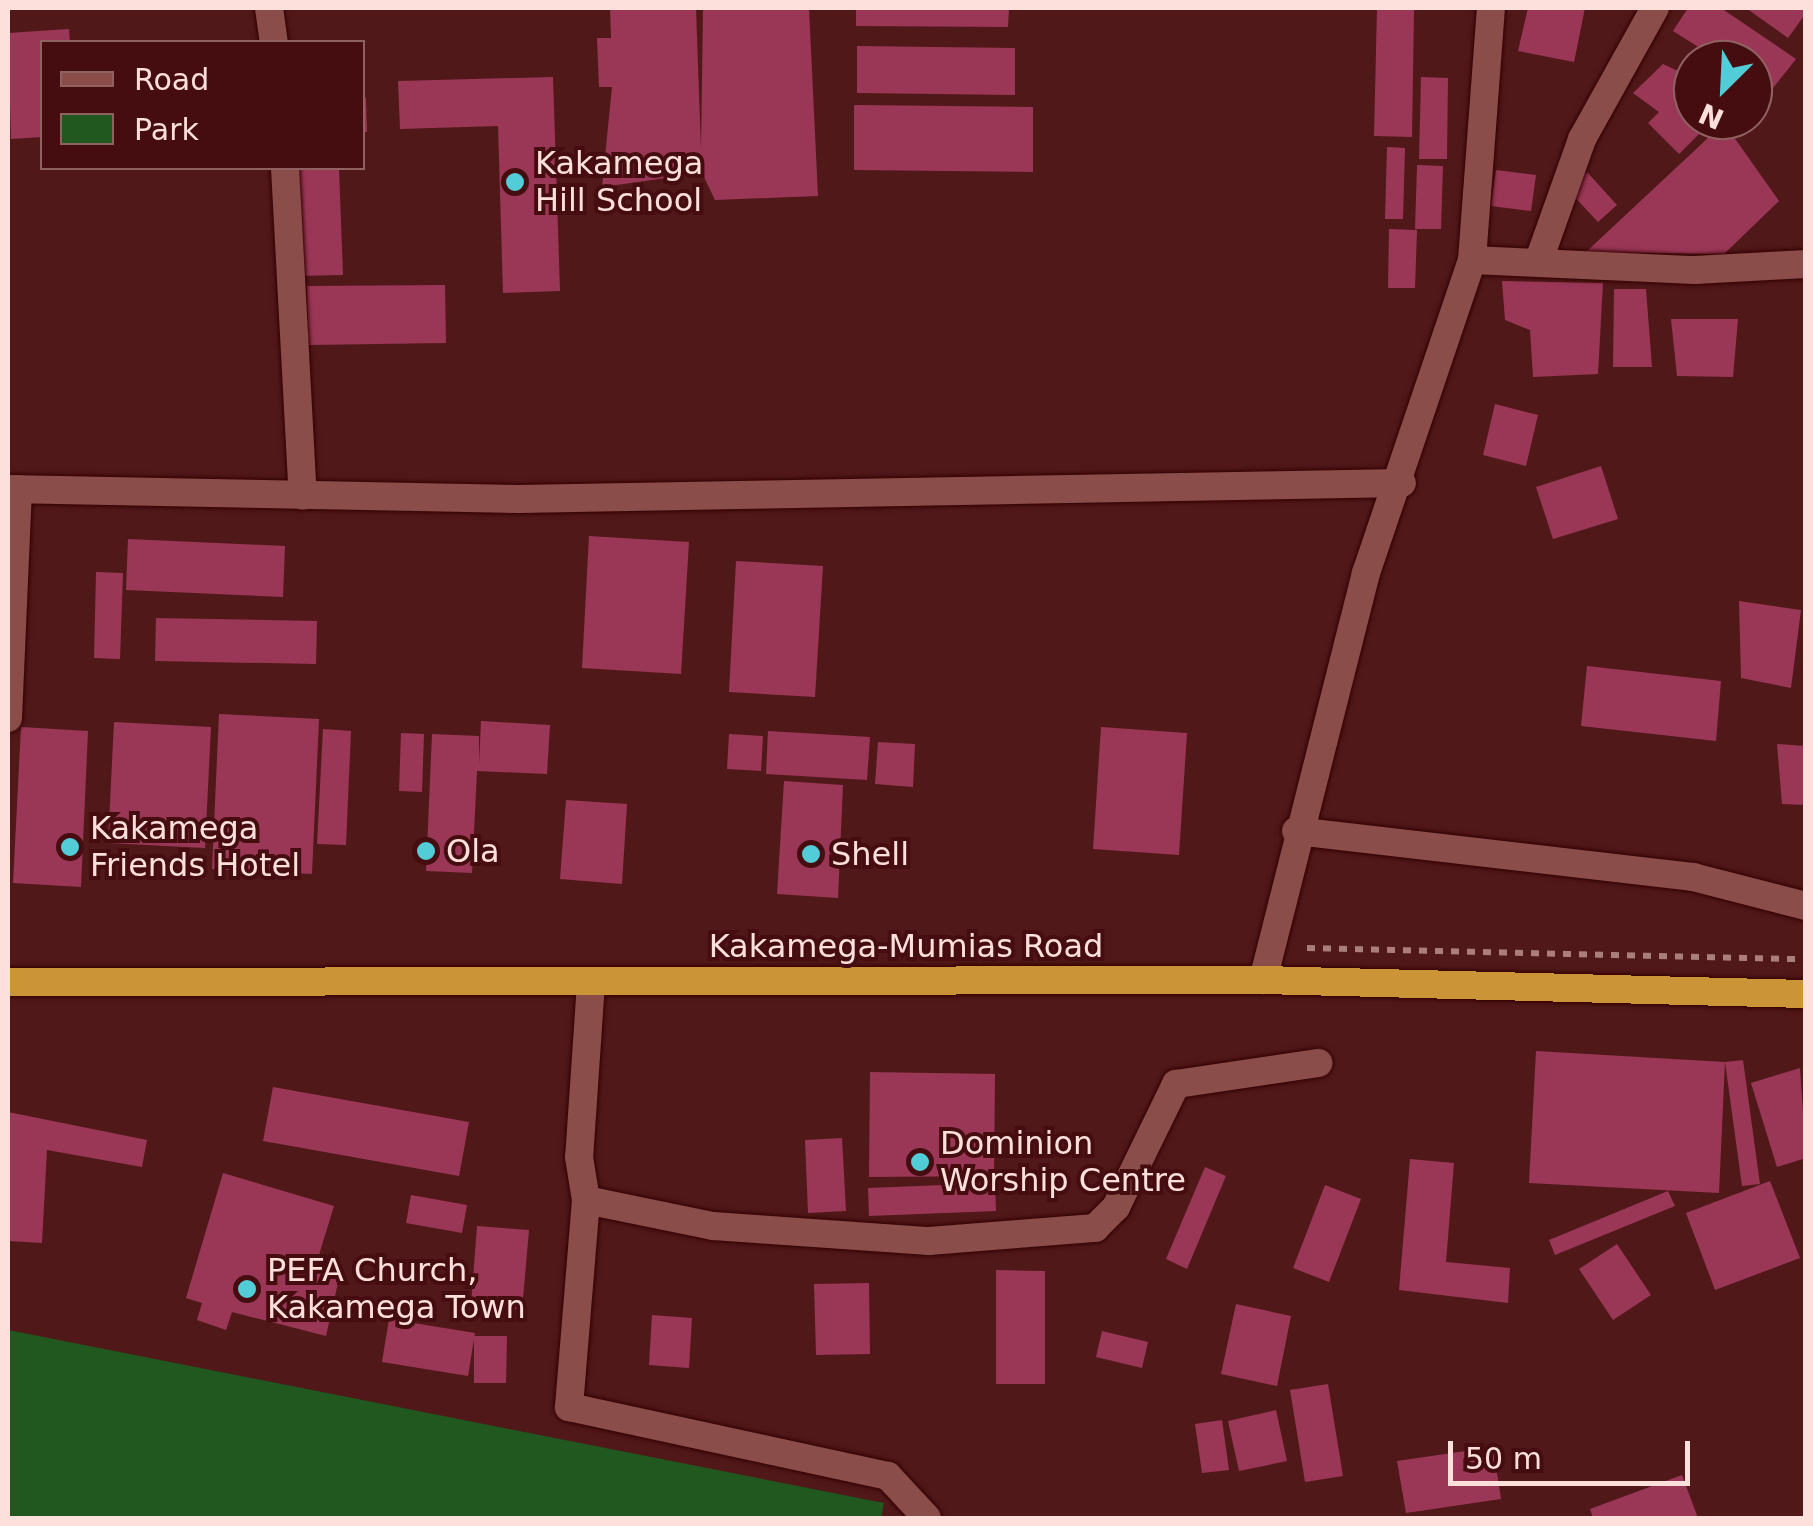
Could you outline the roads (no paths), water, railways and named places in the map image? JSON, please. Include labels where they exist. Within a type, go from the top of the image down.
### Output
[{"type":"highway","name":"Kakamega-Mumias Road","points":[[8,982],[1263,980],[1806,994]]},
{"type":"street","points":[[269,8],[274,40]]},
{"type":"street","points":[[1263,980],[1296,831],[1366,573],[1402,483],[1472,260],[1491,8]]},
{"type":"street","points":[[1539,260],[1582,139],[1656,8]]},
{"type":"street","points":[[285,170],[303,496]]},
{"type":"street","points":[[1472,260],[1696,270],[1806,264]]},
{"type":"street","points":[[8,700],[13,489],[303,496],[1402,483]]},
{"type":"street","points":[[1296,831],[1694,877],[1806,906]]},
{"type":"street","points":[[592,982],[579,1157],[586,1200],[569,1407],[888,1476],[923,1517]]},
{"type":"street","points":[[586,1200],[713,1226],[930,1241],[1095,1228],[1116,1207],[1176,1084],[1318,1063]]},
{"type":"place","name":"Kakamega Hill School","points":[[515,182]]},
{"type":"place","name":"Kakamega Friends Hotel","points":[[70,847]]},
{"type":"place","name":"Ola","points":[[426,851]]},
{"type":"place","name":"Shell","points":[[811,854]]},
{"type":"place","name":"Dominion Worship Centre","points":[[920,1162]]},
{"type":"place","name":"PEFA Church, Kakamega Town","points":[[247,1289]]}]
